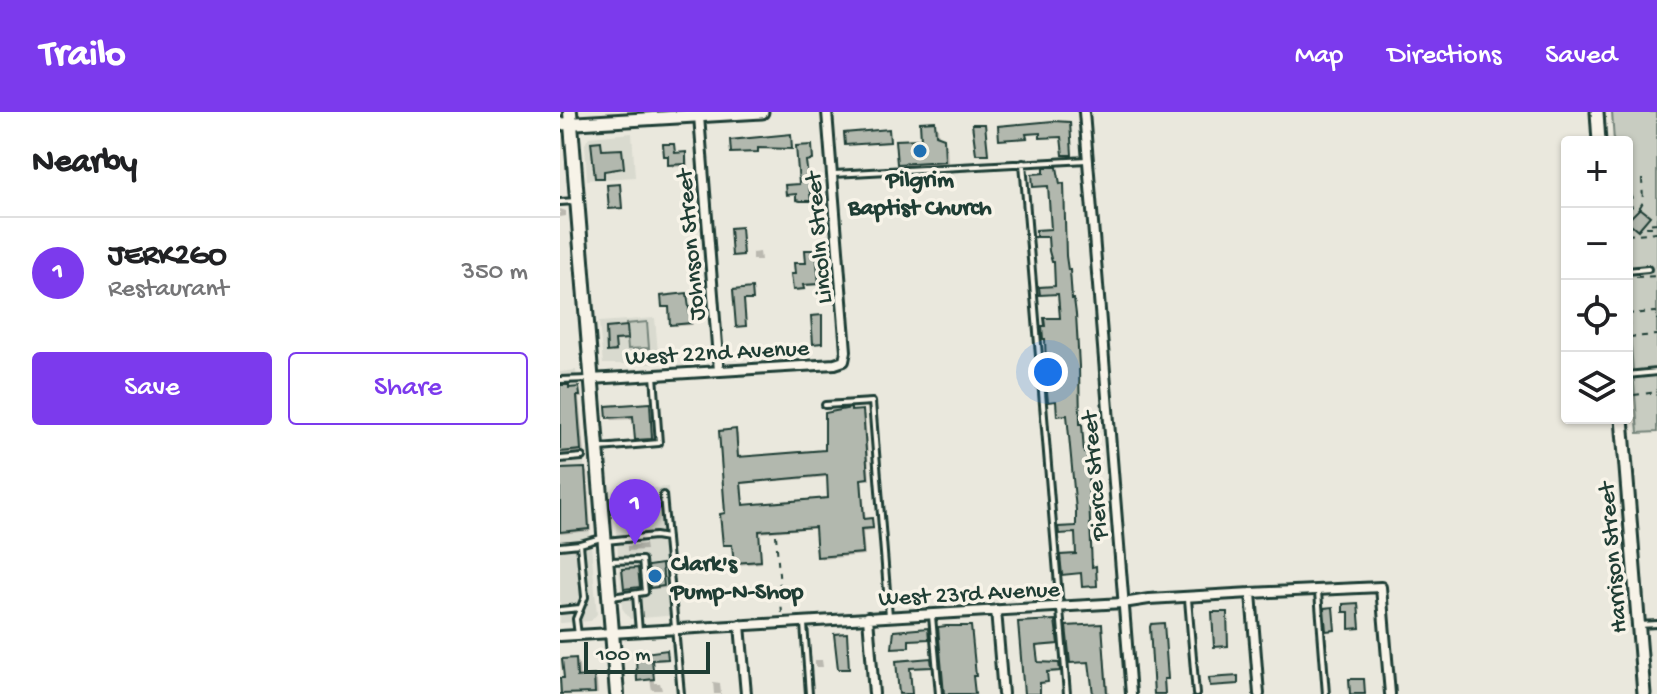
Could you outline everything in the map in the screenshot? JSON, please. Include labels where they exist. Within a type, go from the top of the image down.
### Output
[{"type":"main road","points":[[567,120],[577,201],[617,694]]},
{"type":"street","points":[[567,120],[762,112]]},
{"type":"street","name":"Lincoln Street","points":[[827,112],[846,351],[844,361]]},
{"type":"street","name":"Pierce Street","points":[[1084,112],[1131,694]]},
{"type":"street","points":[[1597,112],[1599,136]]},
{"type":"street","name":"Johnson Street","points":[[699,116],[719,371]]},
{"type":"street","name":"West 22nd Avenue","points":[[591,379],[844,361]]},
{"type":"street","name":"Harrison Street","points":[[1622,424],[1644,694]]},
{"type":"street","name":"West 23rd Avenue","points":[[560,636],[1123,603],[1188,596],[1381,587],[1390,694]]},
{"type":"street","points":[[1251,593],[1259,694]]},
{"type":"street","points":[[996,610],[1003,694]]},
{"type":"street","points":[[868,617],[874,694]]},
{"type":"street","points":[[740,625],[746,694]]},
{"type":"lane","points":[[831,174],[1087,160]]},
{"type":"lane","points":[[1023,163],[1067,694]]},
{"type":"lane","points":[[560,202],[577,201]]},
{"type":"lane","points":[[1633,270],[1648,269]]},
{"type":"lane","points":[[1633,374],[1657,372]]},
{"type":"lane","points":[[597,449],[659,443],[654,375]]},
{"type":"lane","points":[[560,380],[591,379]]},
{"type":"lane","points":[[825,405],[872,402],[889,616]]},
{"type":"lane","points":[[560,459],[582,457]]},
{"type":"lane","points":[[663,495],[681,694]]},
{"type":"lane","points":[[560,546],[589,540],[667,538]]},
{"type":"lane","points":[[578,635],[576,619],[585,597],[580,544]]},
{"type":"lane","points":[[606,562],[642,560],[645,592],[609,597]]},
{"type":"lane","points":[[1318,589],[1326,694]]},
{"type":"lane","points":[[636,595],[639,631]]},
{"type":"lane","points":[[1188,596],[1196,694]]},
{"type":"lane","points":[[560,610],[580,608]]},
{"type":"lane","points":[[932,614],[939,694]]},
{"type":"lane","points":[[803,621],[809,694]]},
{"type":"lane","points":[[1639,625],[1657,624]]},
{"type":"path","points":[[1633,206],[1640,207],[1643,202],[1642,179]]},
{"type":"path","points":[[1633,233],[1657,227],[1657,211]]},
{"type":"path","points":[[1633,278],[1657,276]]},
{"type":"path","points":[[1633,314],[1656,312],[1657,320]]},
{"type":"path","points":[[1633,337],[1657,335]]},
{"type":"path","points":[[1634,395],[1657,392]]},
{"type":"path","points":[[776,535],[783,623]]},
{"type":"shaded area","points":[[1612,112],[1657,112],[1657,432],[1638,433],[1633,371],[1633,136],[1614,136]]},
{"type":"shaded area","points":[[632,133],[635,177],[587,180],[585,144],[589,137]]},
{"type":"shaded area","points":[[655,318],[659,364],[603,364],[599,322]]},
{"type":"shaded area","points":[[647,322],[649,348],[628,349],[626,324]]},
{"type":"shaded area","points":[[576,370],[597,614],[591,621],[560,623],[560,372]]},
{"type":"shaded area","points":[[668,487],[678,615],[630,619],[622,608],[613,491]]},
{"type":"building","name":"Pilgrim Baptist Church","points":[[935,121],[936,135],[944,138],[945,161],[897,164],[895,140],[921,139],[920,122]]},
{"type":"building","points":[[1070,122],[1072,155],[1063,155],[1061,137],[1040,138],[1040,133],[1026,134],[1027,138],[999,140],[998,126]]},
{"type":"building","points":[[972,124],[985,124],[988,154],[976,154]]},
{"type":"building","points":[[889,129],[890,142],[845,145],[844,133]]},
{"type":"building","points":[[791,134],[792,149],[758,148],[758,152],[731,153],[730,140]]},
{"type":"building","points":[[601,141],[602,150],[622,149],[624,168],[604,171],[604,178],[595,178],[591,142]]},
{"type":"building","points":[[663,144],[674,144],[675,153],[686,152],[686,164],[668,165]]},
{"type":"building","points":[[812,145],[813,160],[806,161],[811,201],[796,200],[796,194],[786,195],[785,185],[799,184],[796,146]]},
{"type":"building","points":[[1044,167],[1057,167],[1060,184],[1064,183],[1066,256],[1076,314],[1080,424],[1084,453],[1087,452],[1092,567],[1096,566],[1097,586],[1082,587],[1081,573],[1062,575],[1060,555],[1076,554],[1075,533],[1059,534],[1058,527],[1076,526],[1076,510],[1067,415],[1057,416],[1056,401],[1048,402],[1047,392],[1042,326],[1045,326],[1044,318],[1060,318],[1058,294],[1040,295],[1039,287],[1055,286],[1054,262],[1048,237],[1036,237],[1036,230],[1051,229],[1048,186],[1033,187],[1032,174],[1044,173]]},
{"type":"building","points":[[620,184],[622,208],[609,209],[607,185]]},
{"type":"building","points":[[1640,208],[1650,216],[1638,230],[1633,226],[1633,215]]},
{"type":"building","points":[[741,227],[743,255],[732,256],[730,228]]},
{"type":"building","points":[[805,250],[816,250],[819,284],[803,285],[804,289],[793,290],[791,274],[795,274],[794,263],[806,263]]},
{"type":"building","points":[[752,288],[753,300],[744,300],[746,326],[736,327],[733,290]]},
{"type":"building","points":[[687,293],[691,323],[670,325],[669,307],[662,307],[661,296]]},
{"type":"building","points":[[822,315],[822,343],[813,344],[811,316]]},
{"type":"building","points":[[627,326],[628,339],[615,340],[616,351],[607,352],[606,328]]},
{"type":"building","points":[[560,385],[579,387],[581,450],[560,452]]},
{"type":"building","points":[[650,403],[652,439],[635,440],[633,416],[607,418],[606,406]]},
{"type":"building","points":[[851,408],[851,411],[863,410],[868,478],[861,479],[864,519],[872,518],[873,528],[861,529],[863,553],[817,557],[815,527],[759,531],[761,561],[734,563],[732,545],[723,545],[720,514],[725,513],[719,431],[736,429],[738,457],[825,450],[825,413]],"holes":[[[827,475],[828,498],[743,505],[741,483]]]},
{"type":"building","points":[[585,468],[589,529],[560,532],[560,469]]},
{"type":"building","points":[[641,496],[642,515],[623,516],[622,497]]},
{"type":"building","name":"Clark's Pump-N-Shop","points":[[662,564],[664,586],[650,588],[648,566]]},
{"type":"building","points":[[638,568],[640,587],[624,589],[622,569]]},
{"type":"building","points":[[1358,603],[1360,628],[1349,629],[1349,612],[1343,612],[1343,604]]},
{"type":"building","points":[[1333,607],[1335,630],[1326,631],[1324,608]]},
{"type":"building","points":[[1212,612],[1227,612],[1228,646],[1214,647]]},
{"type":"building","points":[[1055,620],[1058,644],[1036,646],[1038,662],[1059,663],[1060,671],[1047,672],[1048,682],[1040,683],[1040,694],[1024,694],[1018,622]]},
{"type":"building","points":[[1164,623],[1168,679],[1164,679],[1165,694],[1154,694],[1150,627],[1151,624]]},
{"type":"building","points":[[1102,624],[1107,694],[1093,694],[1089,662],[1070,663],[1066,626]]},
{"type":"building","points":[[971,626],[975,694],[944,694],[938,627]]},
{"type":"building","points":[[928,628],[929,639],[909,640],[909,647],[892,648],[894,631]]},
{"type":"building","points":[[847,633],[849,669],[838,669],[834,634]]},
{"type":"building","points":[[667,650],[668,659],[652,660],[654,679],[637,681],[636,654]]},
{"type":"building","points":[[576,658],[577,677],[594,675],[595,693],[561,694],[560,678],[564,678],[562,659]]},
{"type":"building","points":[[931,658],[932,667],[910,668],[912,694],[899,694],[896,661]]},
{"type":"building","points":[[1238,676],[1238,684],[1210,686],[1209,678]]},
{"type":"building","points":[[1349,679],[1364,679],[1365,694],[1350,694]]},
{"type":"place","name":"Pilgrim Baptist Church","points":[[920,151]]},
{"type":"place","name":"JERK2GO","points":[[635,545]]},
{"type":"place","name":"Clark's Pump-N-Shop","points":[[655,576]]}]
